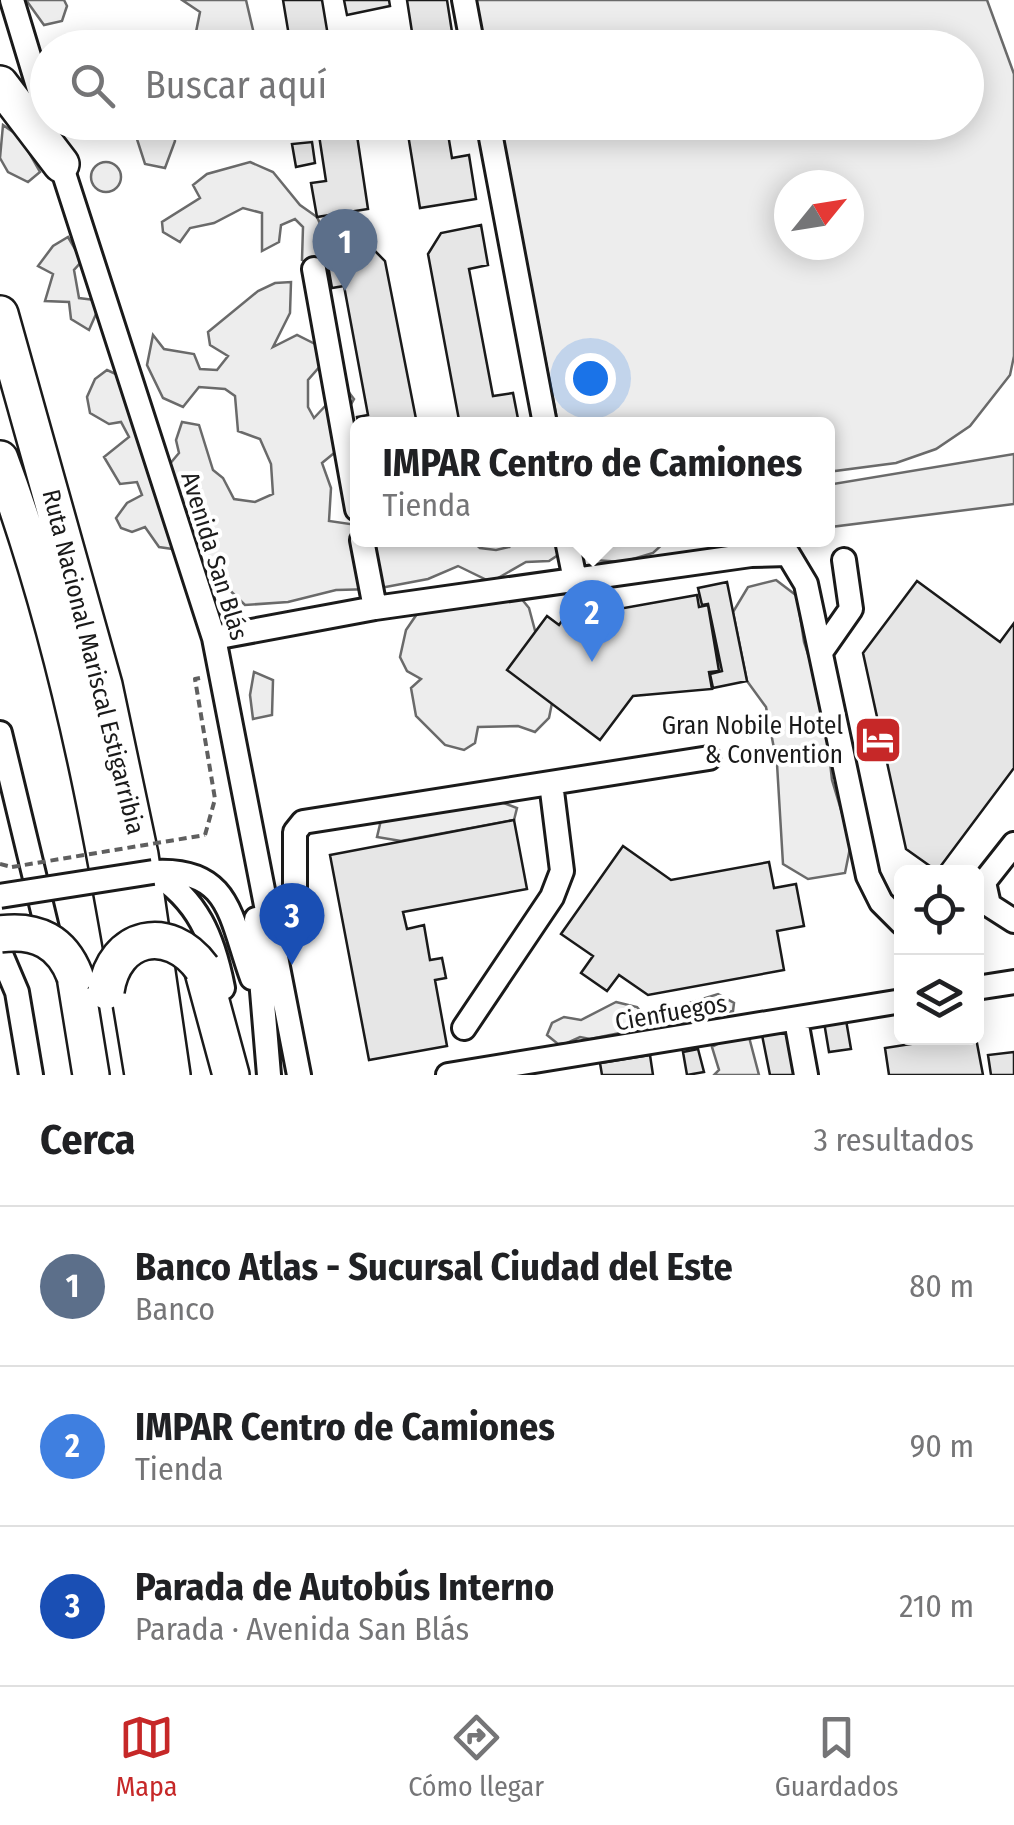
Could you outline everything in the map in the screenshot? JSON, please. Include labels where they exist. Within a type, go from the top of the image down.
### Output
[{"type":"highway","points":[[0,84],[30,123]]},
{"type":"highway","points":[[43,140],[61,164]]},
{"type":"highway","name":"Ruta Nacional Mariscal Estigarribia","points":[[0,314],[104,684],[140,855],[172,1075]]},
{"type":"highway","name":"Ruta Nacional Mariscal Estigarribia","points":[[0,459],[77,704],[122,930],[143,1075]]},
{"type":"highway","points":[[0,934],[19,931],[54,943],[91,984],[113,1075]]},
{"type":"highway","points":[[91,984],[120,953],[142,941],[172,943],[190,951],[202,968],[231,1075]]},
{"type":"highway","points":[[91,984],[91,1075]]},
{"type":"street","name":"Avenida San Blás","points":[[12,0],[30,60]]},
{"type":"street","points":[[464,0],[470,30]]},
{"type":"street","name":"Avenida San Blás","points":[[54,140],[214,638],[252,853],[299,1075]]},
{"type":"street","points":[[491,140],[545,417]]},
{"type":"street","points":[[314,269],[350,471]]},
{"type":"street","points":[[363,547],[375,608]]},
{"type":"street","points":[[569,547],[575,580]]},
{"type":"street","points":[[214,638],[375,608],[751,554],[788,554],[806,584],[868,876],[881,902],[894,915]]},
{"type":"street","points":[[821,652],[851,609],[844,560]]},
{"type":"street","points":[[0,733],[64,1003],[75,1075]]},
{"type":"street","points":[[270,932],[290,924],[295,914],[295,832],[303,822],[709,758]]},
{"type":"street","points":[[464,1028],[552,896],[562,871],[551,783]]},
{"type":"street","points":[[984,882],[1014,844]]},
{"type":"street","points":[[252,853],[260,1000],[269,1075]]},
{"type":"street","points":[[0,896],[153,872],[194,872],[223,899],[260,1000]]},
{"type":"street","points":[[153,872],[180,888],[202,915],[219,965],[239,1075]]},
{"type":"street","points":[[984,901],[1014,921]]},
{"type":"street","points":[[0,952],[17,992],[30,1075]]},
{"type":"street","points":[[984,987],[1014,982]]},
{"type":"street","name":"Cienfuegos","points":[[448,1075],[582,1066],[894,1002]]},
{"type":"street","points":[[796,1020],[806,1075]]},
{"type":"path","points":[[0,864],[12,867],[205,834],[215,798],[195,679],[219,674]]},
{"type":"shaded area","points":[[26,0],[64,0],[67,6],[62,21],[44,25]]},
{"type":"shaded area","points":[[182,0],[246,0],[253,30],[196,30],[200,12]]},
{"type":"shaded area","points":[[475,0],[987,0],[1014,74],[1014,356],[1010,375],[970,426],[936,449],[896,463],[835,471],[835,417],[557,417],[502,140],[984,140],[984,30],[481,30]]},
{"type":"shaded area","points":[[3,125],[20,137],[40,172],[28,182],[8,172],[0,158]]},
{"type":"shaded area","points":[[137,140],[175,140],[165,168],[145,164]]},
{"type":"shaded area","points":[[106,162],[117,166],[121,177],[117,188],[106,192],[95,188],[91,177],[95,166]]},
{"type":"shaded area","points":[[250,162],[273,172],[300,205],[317,217],[327,239],[326,254],[316,265],[302,260],[303,227],[295,219],[281,225],[279,242],[262,251],[262,213],[243,208],[214,223],[190,228],[180,242],[163,232],[162,222],[200,198],[193,185],[207,174]]},
{"type":"shaded area","points":[[68,237],[82,261],[74,270],[79,298],[95,300],[96,314],[89,330],[71,319],[69,302],[45,301],[53,274],[38,266],[53,246]]},
{"type":"shaded area","points":[[291,282],[290,313],[273,347],[297,335],[319,346],[321,365],[308,380],[308,407],[314,418],[344,386],[354,399],[343,418],[344,445],[322,463],[331,488],[329,521],[350,524],[350,547],[660,547],[653,553],[623,562],[593,560],[566,550],[549,561],[526,562],[491,582],[458,566],[428,579],[375,589],[336,590],[288,602],[245,605],[212,573],[207,554],[159,547],[145,527],[132,532],[121,528],[116,518],[127,503],[142,495],[137,482],[120,484],[104,457],[129,437],[121,422],[109,424],[90,413],[87,397],[95,379],[107,370],[118,375],[168,466],[179,453],[176,440],[182,422],[199,425],[213,470],[223,478],[234,499],[255,502],[273,494],[271,464],[260,439],[238,431],[235,396],[225,389],[199,387],[183,407],[163,398],[147,365],[153,335],[164,349],[194,354],[200,369],[217,370],[228,356],[210,345],[208,332],[258,291],[275,283]]},
{"type":"shaded area","points":[[1014,454],[1014,504],[835,526],[835,484]]},
{"type":"shaded area","points":[[776,580],[797,596],[804,642],[823,700],[832,780],[851,843],[845,873],[808,879],[783,864],[777,764],[766,707],[747,681],[733,612],[748,587]]},
{"type":"shaded area","points":[[520,597],[529,608],[553,698],[549,718],[535,732],[518,726],[478,727],[475,743],[464,750],[445,745],[416,716],[411,688],[421,679],[407,671],[400,657],[406,630],[419,611]]},
{"type":"shaded area","points":[[254,672],[273,680],[272,715],[253,719],[250,695]]},
{"type":"shaded area","points":[[493,799],[517,808],[514,820],[401,841],[377,837],[381,820]]},
{"type":"shaded area","points":[[718,994],[734,1003],[733,1011],[685,1020],[673,1008]]},
{"type":"shaded area","points":[[616,1002],[637,1007],[648,1020],[630,1031],[590,1039],[580,1037],[567,1043],[558,1044],[547,1035],[552,1023],[564,1017],[581,1020]]},
{"type":"shaded area","points":[[749,1037],[759,1075],[714,1075],[719,1070],[712,1047],[727,1039]]},
{"type":"building","points":[[283,0],[322,0],[327,30],[288,30]]},
{"type":"building","points":[[344,0],[389,0],[390,6],[347,15]]},
{"type":"building","points":[[407,0],[447,0],[452,30],[412,30]]},
{"type":"building","points":[[320,140],[358,140],[368,209],[317,217],[311,183],[326,181]]},
{"type":"building","points":[[409,140],[449,140],[452,158],[469,155],[476,199],[420,208]]},
{"type":"building","points":[[312,142],[315,163],[296,167],[292,144]]},
{"type":"building","points":[[481,225],[488,265],[469,269],[493,396],[513,393],[518,417],[458,417],[428,254],[441,233]]},
{"type":"building","points":[[370,246],[385,261],[416,417],[357,417],[368,415],[344,286],[332,288],[326,254]]},
{"type":"building","points":[[917,581],[1000,642],[1014,623],[1014,768],[941,865],[929,865],[906,849],[863,653]]},
{"type":"building","points":[[727,582],[747,681],[713,688],[710,674],[722,671],[708,604],[702,605],[698,588]]},
{"type":"building","points":[[581,595],[602,612],[697,595],[699,607],[708,605],[719,671],[709,672],[712,689],[633,696],[600,740],[507,670],[547,616],[559,625]]},
{"type":"building","points":[[514,820],[527,889],[403,912],[407,929],[424,925],[430,960],[442,958],[446,978],[435,980],[447,1046],[369,1060],[330,855]]},
{"type":"building","points":[[623,846],[671,880],[769,862],[774,888],[796,884],[804,926],[777,931],[784,970],[648,995],[619,975],[607,991],[581,973],[593,956],[561,934]]},
{"type":"building","points":[[846,1020],[851,1049],[829,1052],[824,1022]]},
{"type":"building","points":[[789,1029],[798,1075],[770,1075],[762,1035]]},
{"type":"building","points":[[977,1045],[983,1075],[889,1075],[885,1048]]},
{"type":"building","points":[[698,1049],[704,1072],[687,1075],[683,1052]]},
{"type":"building","points":[[1014,1052],[1014,1075],[991,1075],[988,1055]]},
{"type":"building","points":[[650,1055],[653,1075],[602,1075],[600,1063]]},
{"type":"place","name":"Banco Atlas - Sucursal Ciudad del Este","points":[[345,291]]},
{"type":"place","name":"IMPAR Centro de Camiones","points":[[592,662]]},
{"type":"place","name":"Gran Nobile Hotel & Convention","points":[[878,740]]},
{"type":"place","name":"Parada de Autobús Interno","points":[[292,965]]}]
